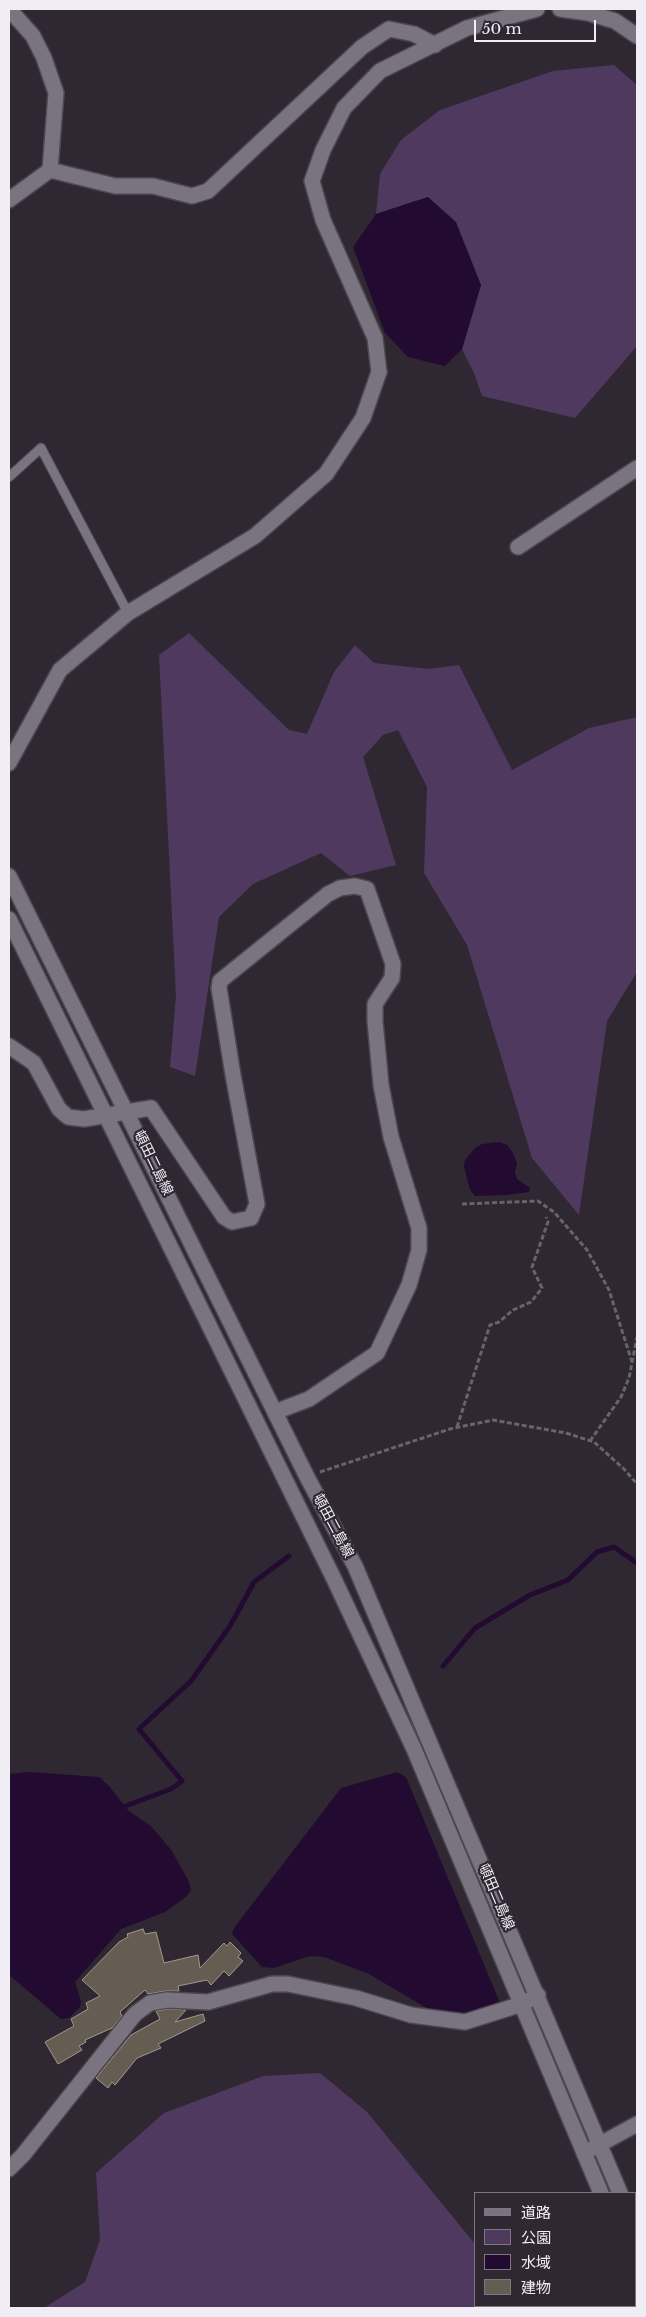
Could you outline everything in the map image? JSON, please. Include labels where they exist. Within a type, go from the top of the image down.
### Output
[{"type":"street","points":[[9,9],[33,36],[44,58],[56,92],[50,170],[9,200]]},
{"type":"street","points":[[9,763],[60,670],[128,614],[255,536],[326,474],[363,418],[379,372],[375,338],[323,220],[312,181],[323,150],[344,108],[380,71],[467,28],[537,9]]},
{"type":"street","points":[[560,9],[588,13],[615,21],[637,36]]},
{"type":"street","points":[[50,170],[115,186],[153,186],[192,196],[200,194],[218,184],[362,47],[389,29],[414,34],[435,45]]},
{"type":"street","points":[[518,548],[637,468]]},
{"type":"street","name":"頓田二島線","points":[[9,876],[307,1477],[355,1566],[538,1995],[620,2192]]},
{"type":"street","points":[[9,1046],[34,1063],[59,1109],[68,1117],[84,1119],[151,1108],[224,1217],[232,1222],[251,1218],[257,1204],[228,1046],[219,988],[220,981],[328,894],[340,888],[355,886],[367,889],[392,964],[392,978],[375,1004],[381,1085],[391,1137],[419,1228],[419,1250],[409,1286],[377,1353],[309,1399],[275,1412]]},
{"type":"street","name":"頓田二島線","points":[[9,919],[107,1114],[334,1579],[414,1749],[601,2192]]},
{"type":"street","points":[[9,2169],[23,2155],[135,2014],[150,2003],[167,2000],[208,2002],[272,1984],[288,1984],[356,1998],[411,2015],[465,2022],[522,2004],[538,1995]]},
{"type":"street","points":[[584,2153],[637,2124]]},
{"type":"lane","points":[[9,477],[41,448],[128,614]]},
{"type":"path","points":[[462,1204],[538,1201],[554,1212],[586,1250],[609,1290],[632,1362]]},
{"type":"path","points":[[457,1428],[490,1325],[499,1322],[512,1310],[531,1302],[542,1288],[532,1267],[548,1222],[546,1216]]},
{"type":"path","points":[[590,1441],[621,1397],[629,1378],[637,1337]]},
{"type":"path","points":[[307,1477],[457,1428],[493,1420],[566,1433],[594,1442],[624,1469],[637,1484]]},
{"type":"green space","points":[[614,65],[637,85],[637,346],[575,418],[482,396],[474,373],[462,349],[481,285],[428,197],[376,214],[380,174],[401,140],[440,110],[553,71]]},
{"type":"green space","points":[[189,633],[289,730],[307,734],[334,672],[355,645],[374,663],[429,669],[459,665],[512,770],[589,728],[637,717],[637,972],[607,1021],[579,1215],[532,1158],[467,945],[424,873],[427,787],[398,730],[383,735],[363,757],[396,865],[350,876],[321,853],[253,884],[219,917],[195,1076],[170,1067],[176,996],[159,655]]},
{"type":"green space","points":[[320,2073],[367,2112],[473,2242],[473,2307],[573,2308],[44,2308],[85,2282],[100,2240],[96,2173],[164,2113],[263,2076]]},
{"type":"water","points":[[428,197],[456,222],[481,285],[462,349],[445,366],[408,357],[385,333],[353,247],[376,214]]},
{"type":"water","points":[[499,1142],[507,1145],[513,1153],[517,1163],[515,1173],[517,1179],[530,1188],[529,1192],[475,1196],[470,1190],[464,1166],[465,1160],[475,1148],[482,1144]]},
{"type":"water","points":[[29,1772],[99,1777],[129,1811],[151,1826],[172,1851],[189,1882],[191,1890],[186,1897],[165,1912],[121,1929],[75,1982],[81,2001],[80,2007],[69,2018],[61,2019],[9,1975],[9,1774]]},
{"type":"water","points":[[397,1772],[406,1777],[500,2003],[463,2017],[435,2013],[369,1974],[324,1957],[310,1956],[274,1968],[262,1967],[232,1934],[234,1928],[341,1788]]},
{"type":"building","points":[[143,1929],[145,1934],[156,1932],[164,1963],[198,1955],[200,1968],[224,1943],[227,1946],[230,1942],[241,1953],[238,1957],[243,1961],[229,1976],[224,1971],[211,1985],[207,1980],[178,1986],[179,1991],[148,1994],[145,1990],[120,2012],[122,2016],[112,2028],[85,2040],[86,2042],[79,2046],[82,2050],[58,2064],[45,2042],[74,2026],[71,2019],[88,2009],[86,2003],[100,1996],[82,1980],[119,1942],[128,1937],[127,1934]]},
{"type":"building","points":[[168,2009],[186,2010],[175,2022],[203,2014],[205,2021],[158,2044],[161,2048],[137,2058],[115,2085],[112,2082],[108,2088],[96,2078],[131,2035],[160,2019],[156,2011]]},
{"type":"waterway","points":[[443,1666],[475,1628],[530,1595],[568,1580],[597,1552],[614,1547],[637,1563]]},
{"type":"waterway","points":[[120,1808],[171,1789],[182,1781],[139,1729],[191,1681],[230,1626],[254,1582],[289,1556]]}]
